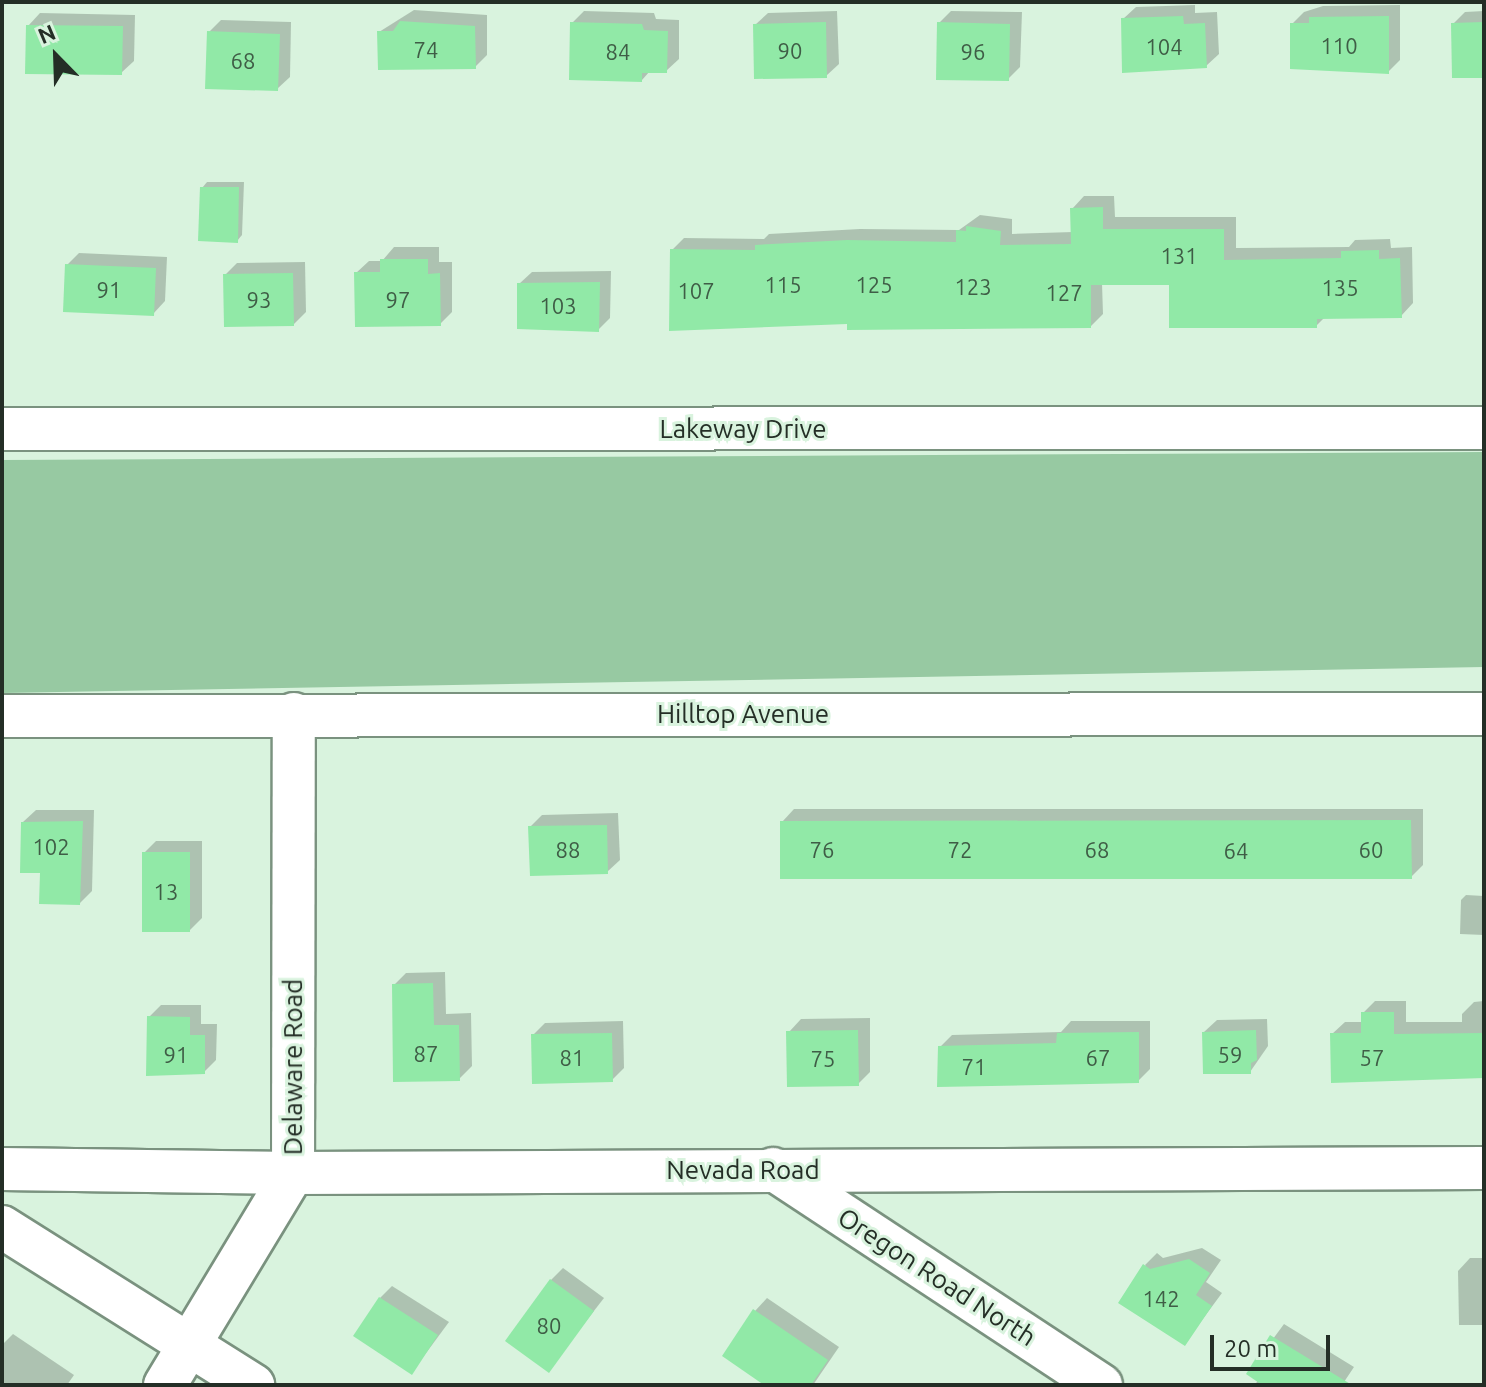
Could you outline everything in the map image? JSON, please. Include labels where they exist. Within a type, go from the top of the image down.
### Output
[{"type":"street","name":"Lakeway Drive","points":[[2,429],[1484,428]]},
{"type":"street","name":"Delaware Road","points":[[165,1385],[293,1173],[294,714]]},
{"type":"street","name":"Hilltop Avenue","points":[[2,716],[1484,714]]},
{"type":"street","name":"Nevada Road","points":[[2,1169],[293,1173],[1484,1168]]},
{"type":"street","name":"Oregon Road North","points":[[773,1169],[1101,1385]]},
{"type":"street","points":[[2,1227],[253,1385]]},
{"type":"green space","points":[[1484,452],[1484,667],[2,693],[2,460]]},
{"type":"building","points":[[1183,16],[1184,24],[1205,23],[1207,68],[1122,73],[1121,18]]},
{"type":"building","points":[[1389,16],[1389,74],[1290,69],[1290,23],[1309,23],[1309,17]]},
{"type":"building","points":[[400,21],[475,26],[476,69],[378,70],[377,31],[393,31]]},
{"type":"building","points":[[570,22],[642,24],[644,30],[668,31],[667,73],[642,73],[642,82],[569,80]]},
{"type":"building","points":[[826,22],[827,78],[754,79],[753,24]]},
{"type":"building","points":[[937,22],[1010,24],[1009,81],[936,80]]},
{"type":"building","points":[[1484,22],[1484,78],[1452,78],[1451,23]]},
{"type":"building","points":[[26,25],[123,26],[122,75],[25,74]]},
{"type":"building","points":[[207,31],[280,34],[278,91],[205,89]]},
{"type":"building","points":[[200,187],[239,187],[238,243],[198,241]]},
{"type":"building","points":[[1103,207],[1103,229],[1224,229],[1224,260],[1341,258],[1341,251],[1379,250],[1379,259],[1400,258],[1402,318],[1317,319],[1317,328],[1169,328],[1169,285],[1091,285],[1091,328],[847,330],[847,324],[669,331],[670,249],[755,250],[755,245],[847,240],[956,242],[956,230],[966,231],[966,226],[1001,231],[1000,245],[1071,244],[1070,208]]},
{"type":"building","points":[[380,259],[428,259],[428,274],[440,273],[441,326],[355,327],[354,272],[380,272]]},
{"type":"building","points":[[65,264],[156,268],[154,316],[63,312]]},
{"type":"building","points":[[293,273],[294,326],[224,327],[223,274]]},
{"type":"building","points":[[600,282],[599,332],[517,329],[517,283]]},
{"type":"building","points":[[1411,820],[1412,879],[780,879],[780,821]]},
{"type":"building","points":[[83,821],[80,905],[39,904],[40,873],[20,873],[21,822]]},
{"type":"building","points":[[607,825],[608,874],[530,876],[528,826]]},
{"type":"building","points":[[142,852],[190,852],[190,932],[142,932]]},
{"type":"building","points":[[433,983],[434,1025],[459,1025],[460,1081],[393,1082],[392,984]]},
{"type":"building","points":[[1361,1012],[1394,1012],[1394,1034],[1484,1033],[1484,1078],[1331,1083],[1330,1033],[1361,1033]]},
{"type":"building","points":[[147,1016],[190,1017],[190,1035],[205,1035],[205,1074],[146,1076]]},
{"type":"building","points":[[858,1030],[859,1086],[787,1087],[786,1031]]},
{"type":"building","points":[[1256,1030],[1257,1060],[1251,1063],[1251,1074],[1203,1074],[1202,1032]]},
{"type":"building","points":[[1139,1032],[1139,1083],[937,1087],[938,1046],[1056,1043],[1057,1033]]},
{"type":"building","points":[[612,1033],[613,1082],[532,1084],[531,1034]]},
{"type":"building","points":[[1189,1259],[1210,1273],[1196,1295],[1212,1306],[1185,1346],[1118,1303],[1143,1264],[1150,1269]]},
{"type":"building","points":[[550,1279],[594,1311],[549,1373],[505,1341]]},
{"type":"building","points":[[379,1297],[438,1335],[412,1375],[353,1336]]},
{"type":"building","points":[[753,1309],[828,1360],[811,1385],[764,1385],[722,1356]]},
{"type":"building","points":[[1270,1335],[1352,1385],[1262,1385],[1246,1374]]}]
